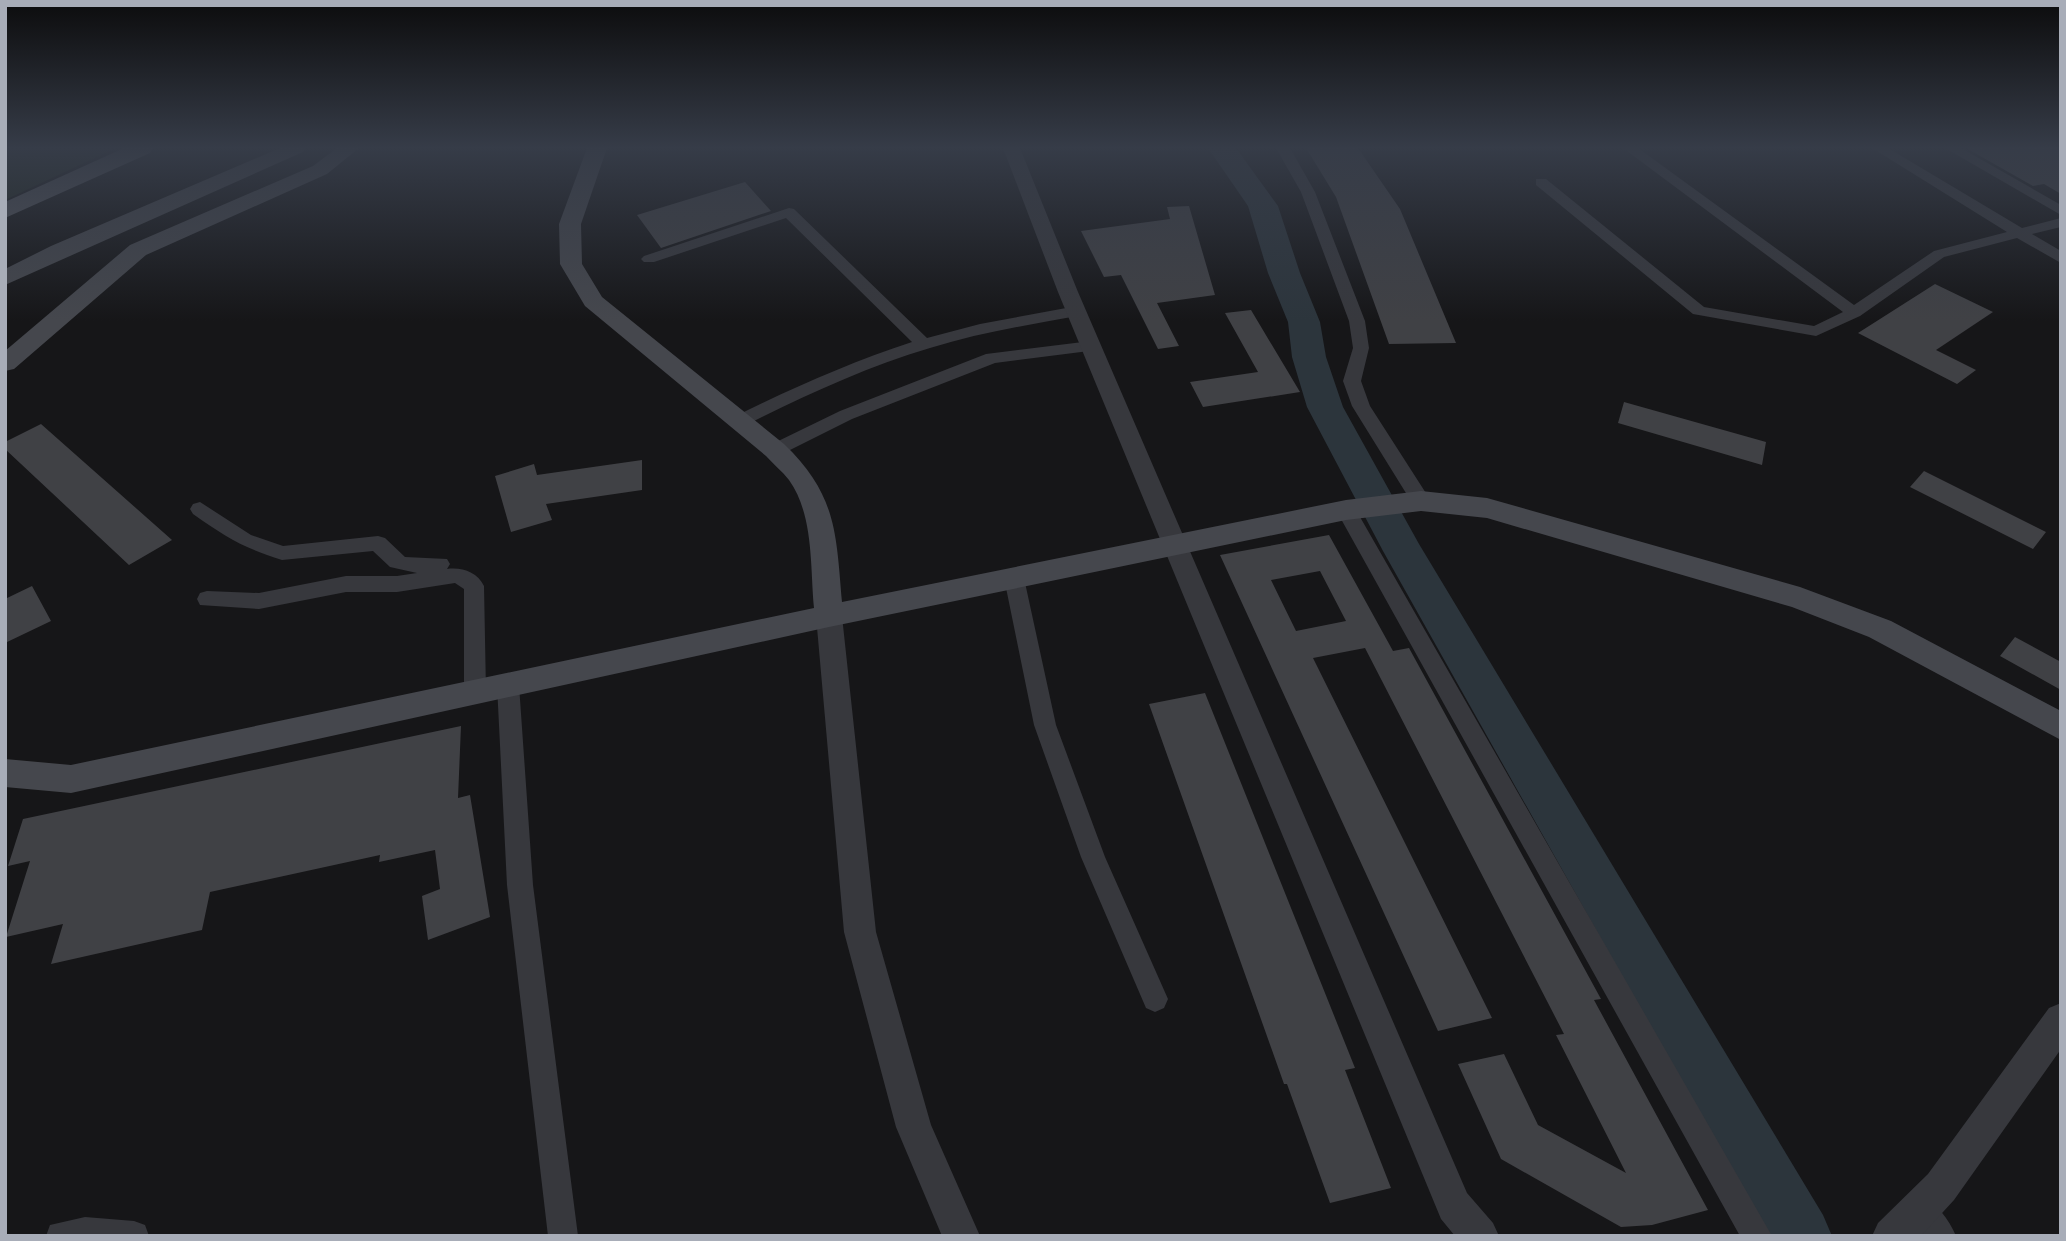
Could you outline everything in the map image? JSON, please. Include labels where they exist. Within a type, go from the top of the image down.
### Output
[{"type":"main road","points":[[5,278],[59,251],[163,206]]},
{"type":"main road","points":[[5,364],[138,250],[238,206]]},
{"type":"main road","points":[[576,206],[570,224],[572,264],[593,301],[775,450],[798,474],[809,491],[819,518],[829,616]]},
{"type":"main road","points":[[6,775],[71,779],[829,616],[1352,508],[1408,502],[1487,508],[1800,598],[1880,629],[2061,727]]},
{"type":"street","points":[[1034,206],[1454,1206],[1480,1236]]},
{"type":"street","points":[[1313,206],[1357,321],[1361,348],[1352,381],[1360,406],[1408,502]]},
{"type":"street","points":[[1570,206],[1699,311],[1816,331],[1854,313],[1939,254],[2061,222]]},
{"type":"street","points":[[1709,206],[1854,313]]},
{"type":"street","points":[[1974,206],[2061,258]]},
{"type":"street","points":[[649,259],[789,212],[924,344]]},
{"type":"street","points":[[740,421],[815,383],[924,344],[1077,311]]},
{"type":"street","points":[[775,450],[846,415],[992,358],[1091,346]]},
{"type":"street","points":[[1352,508],[1757,1236]]},
{"type":"street","points":[[200,509],[244,540],[282,553],[378,543],[388,558],[413,568],[457,562],[458,575]]},
{"type":"street","points":[[207,599],[259,601],[346,584],[397,584],[458,575],[474,586],[475,692]]},
{"type":"street","points":[[1014,578],[1045,725],[1093,857],[1155,999]]},
{"type":"street","points":[[829,616],[860,932],[914,1127],[961,1236]]},
{"type":"street","points":[[508,685],[520,886],[564,1236]]},
{"type":"street","points":[[1891,1236],[1930,1223],[1941,1187],[2061,1020]]},
{"type":"street","points":[[61,1236],[85,1232],[134,1236]]},
{"type":"building","points":[[667,206],[766,206],[771,211],[661,248],[637,215]]},
{"type":"building","points":[[1189,206],[1215,295],[1157,303],[1179,346],[1158,349],[1121,275],[1104,277],[1081,231],[1170,219],[1167,207]]},
{"type":"building","points":[[1339,206],[1398,206],[1456,343],[1389,344]]},
{"type":"building","points":[[1935,284],[1993,312],[1936,350],[1976,370],[1957,384],[1858,333]]},
{"type":"building","points":[[1251,310],[1300,392],[1203,407],[1190,382],[1258,372],[1225,313]]},
{"type":"building","points":[[1624,402],[1766,442],[1762,465],[1618,423]]},
{"type":"building","points":[[41,424],[172,540],[129,565],[5,449],[5,442]]},
{"type":"building","points":[[642,460],[642,490],[546,504],[552,520],[511,532],[495,476],[534,464],[537,475]]},
{"type":"building","points":[[1924,471],[2046,532],[2033,549],[1910,487]]},
{"type":"building","points":[[1329,535],[1393,651],[1409,648],[1601,999],[1594,1000],[1708,1210],[1652,1225],[1621,1227],[1501,1159],[1458,1064],[1504,1054],[1538,1125],[1626,1173],[1556,1035],[1564,1034],[1365,648],[1313,658],[1492,1018],[1438,1031],[1220,555]],"holes":[[[1320,571],[1346,621],[1296,631],[1271,580]]]},
{"type":"building","points":[[32,586],[51,621],[5,643],[5,599]]},
{"type":"building","points":[[2015,637],[2061,662],[2061,690],[2000,656]]},
{"type":"building","points":[[1205,693],[1355,1068],[1345,1070],[1391,1188],[1330,1203],[1287,1084],[1284,1084],[1149,704]]},
{"type":"building","points":[[461,726],[458,798],[470,795],[490,917],[428,940],[422,896],[440,889],[435,850],[379,862],[380,855],[210,892],[202,930],[51,964],[63,924],[6,937],[30,861],[8,866],[23,819]]},
{"type":"waterway","points":[[1263,206],[1284,273],[1304,322],[1309,357],[1325,407],[1403,551],[1802,1236]]}]
